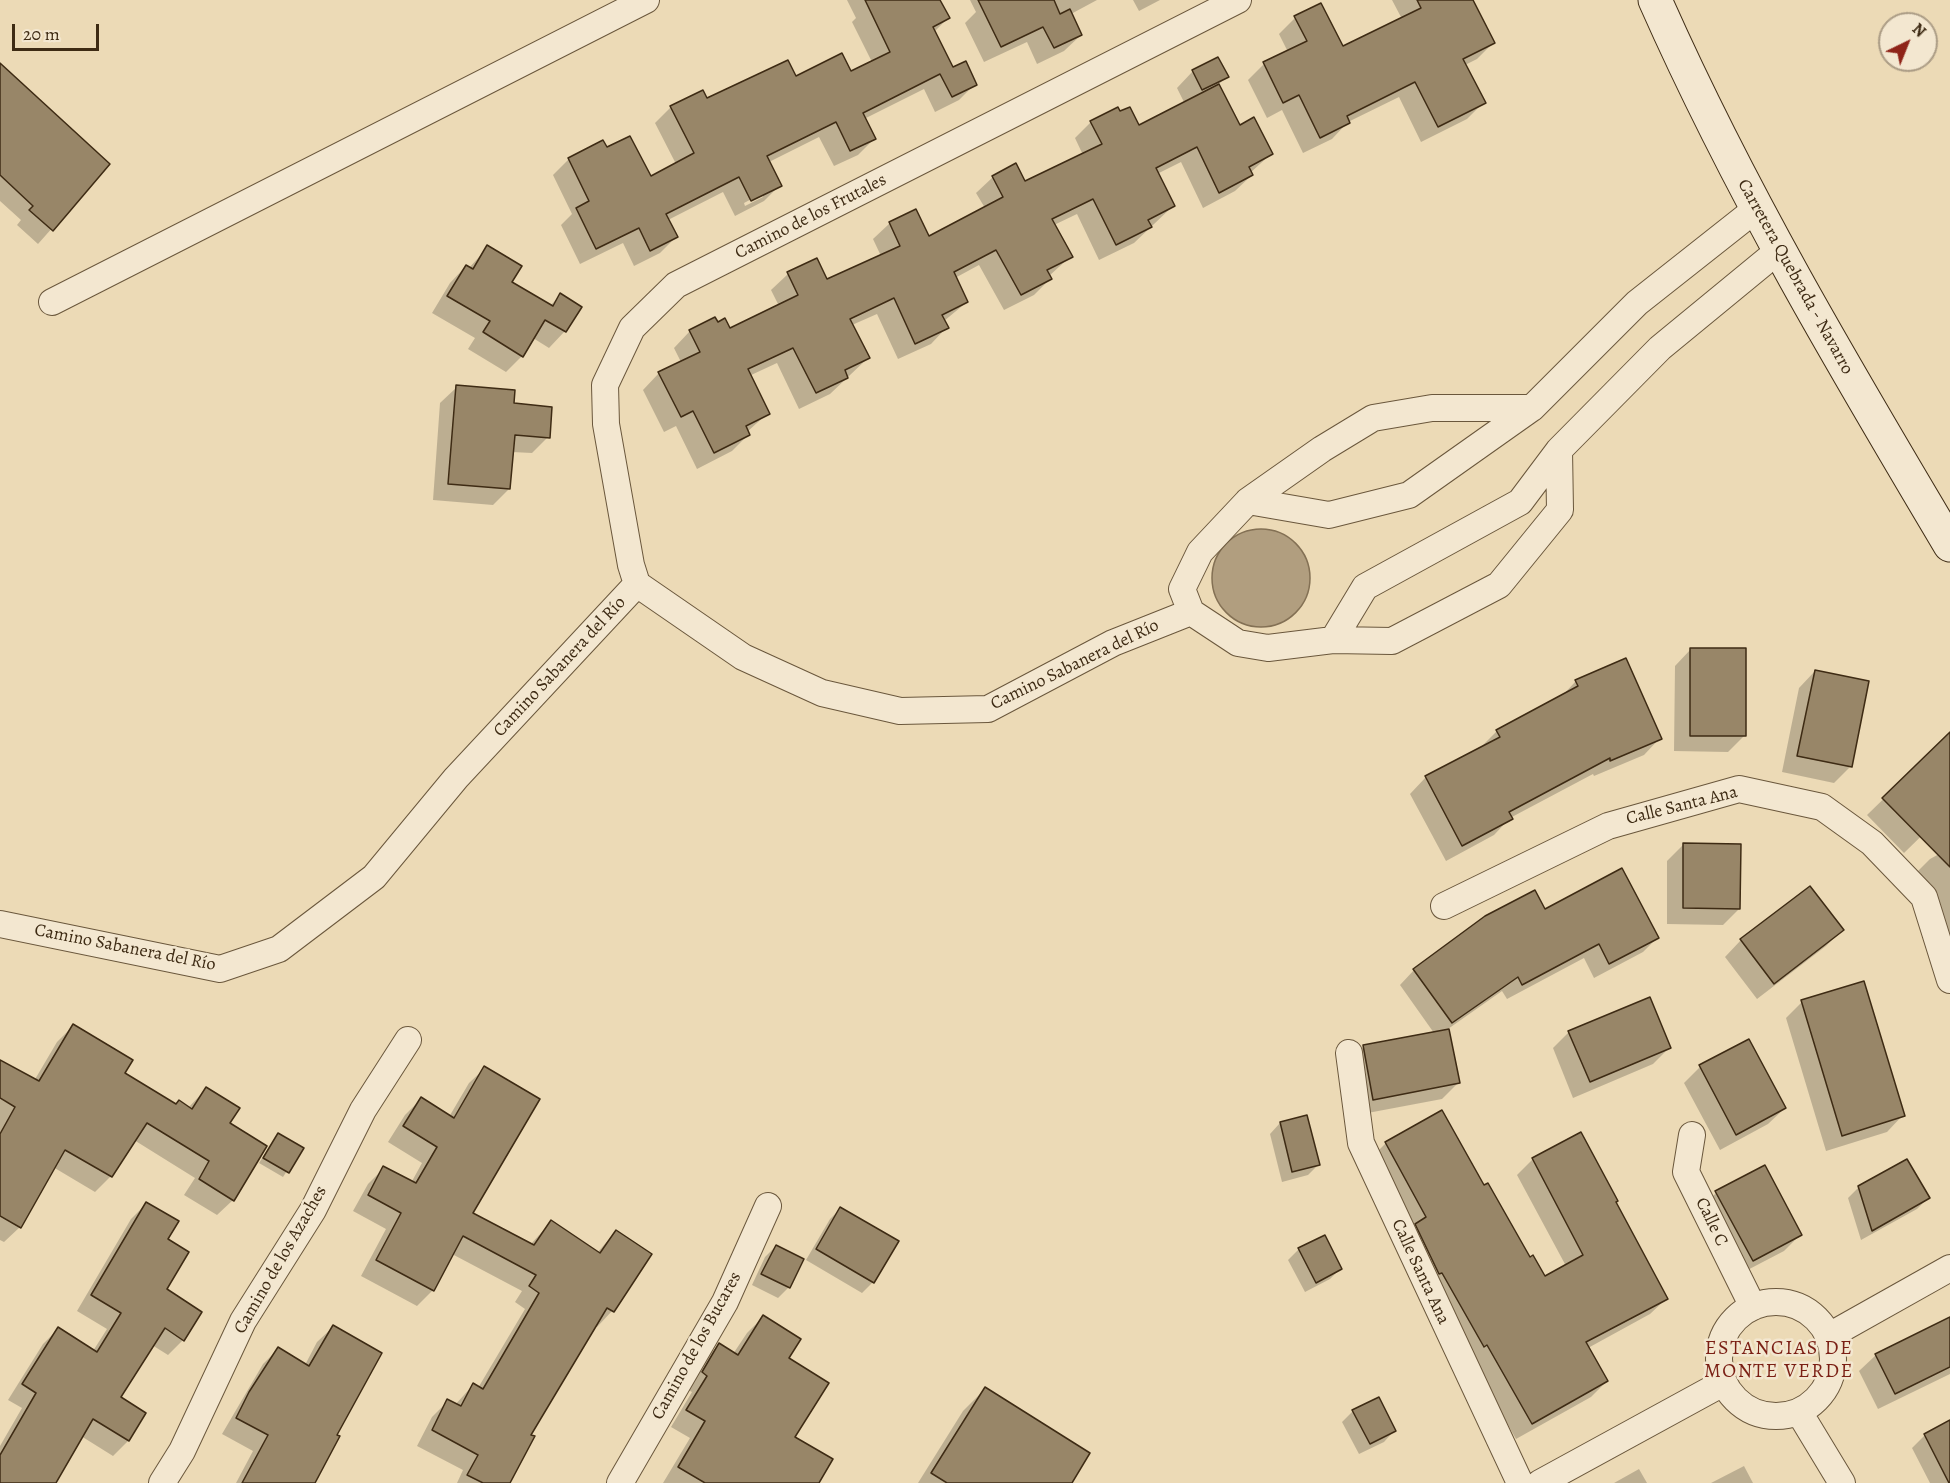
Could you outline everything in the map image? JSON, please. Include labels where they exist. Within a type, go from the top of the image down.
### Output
[{"type":"street","points":[[52,302],[646,0]]},
{"type":"street","name":"Camino de los Frutales","points":[[637,584],[631,565],[606,424],[605,385],[632,328],[676,285],[1238,0]]},
{"type":"street","name":"Carretera Quebrada - Navarro","points":[[1655,0],[1693,86],[1778,251],[1950,545]]},
{"type":"street","points":[[1248,501],[1329,515],[1409,495],[1532,408],[1637,303],[1756,209]]},
{"type":"street","points":[[1333,640],[1365,587],[1520,502],[1558,450],[1660,348],[1778,251]]},
{"type":"street","points":[[1532,408],[1432,408],[1373,418],[1323,449],[1248,501],[1200,552],[1182,589],[1191,612],[1238,643],[1269,648],[1333,640],[1392,641],[1499,585],[1560,510],[1558,450]]},
{"type":"street","name":"Camino Sabanera del Río","points":[[0,924],[220,969],[279,949],[374,877],[456,778],[637,584],[743,657],[822,693],[900,711],[988,709],[1113,643],[1191,612]]},
{"type":"street","name":"Calle Santa Ana","points":[[1444,906],[1608,826],[1739,789],[1822,807],[1872,843],[1923,897],[1950,980]]},
{"type":"street","name":"Camino de los Azaches","points":[[162,1483],[182,1451],[243,1321],[313,1210],[363,1110],[408,1040]]},
{"type":"street","name":"Calle Santa Ana","points":[[1349,1053],[1361,1143],[1520,1483]]},
{"type":"street","name":"Calle C","points":[[1692,1135],[1686,1172],[1753,1307]]},
{"type":"street","name":"Camino de los Bucares","points":[[620,1483],[725,1302],[768,1206]]},
{"type":"street","points":[[1829,1336],[1950,1268]]},
{"type":"street","points":[[1774,1302],[1797,1306],[1816,1318],[1829,1336],[1834,1358],[1830,1380],[1818,1399],[1799,1412],[1777,1417],[1755,1413],[1736,1401],[1723,1383],[1718,1360],[1722,1338],[1734,1319],[1753,1307],[1774,1302]]},
{"type":"street","points":[[1540,1483],[1723,1383]]},
{"type":"street","points":[[1799,1412],[1842,1483]]},
{"type":"shaded area","points":[[1261,529],[1280,533],[1296,543],[1306,559],[1310,578],[1306,597],[1296,613],[1280,623],[1261,627],[1242,623],[1226,613],[1216,597],[1212,578],[1216,559],[1226,543],[1242,533]]},
{"type":"building","points":[[865,0],[940,0],[950,18],[933,27],[953,67],[966,61],[977,85],[952,97],[940,74],[863,113],[876,139],[850,151],[836,122],[767,156],[782,186],[751,201],[739,177],[666,214],[678,237],[650,251],[639,228],[596,249],[576,208],[589,201],[568,158],[603,140],[607,147],[630,136],[651,176],[694,153],[670,106],[703,90],[707,98],[788,60],[796,76],[842,53],[851,71],[890,52]]},
{"type":"building","points":[[978,0],[1054,0],[1060,14],[1070,9],[1082,35],[1054,48],[1043,27],[1001,47]]},
{"type":"building","points":[[1417,0],[1473,0],[1495,43],[1463,59],[1486,103],[1438,127],[1415,82],[1347,116],[1350,123],[1320,138],[1299,95],[1283,103],[1263,62],[1307,41],[1294,16],[1321,3],[1343,46],[1421,8]]},
{"type":"building","points":[[1218,57],[1229,77],[1202,90],[1192,70]]},
{"type":"building","points":[[0,63],[110,164],[53,231],[29,210],[33,206],[0,175]]},
{"type":"building","points":[[1219,84],[1240,125],[1254,117],[1273,154],[1249,167],[1253,175],[1219,193],[1197,147],[1156,168],[1175,206],[1148,220],[1152,227],[1116,245],[1093,199],[1052,219],[1073,257],[1047,270],[1052,279],[1021,295],[996,250],[954,272],[968,302],[942,315],[949,328],[915,344],[894,298],[850,319],[870,358],[845,370],[848,378],[816,393],[793,348],[748,369],[770,414],[746,426],[750,435],[714,453],[693,411],[681,417],[658,372],[700,352],[689,330],[715,317],[718,322],[725,318],[730,328],[798,295],[787,272],[817,258],[827,279],[900,246],[889,222],[916,209],[929,236],[1003,197],[992,176],[1016,163],[1025,181],[1102,144],[1090,121],[1118,107],[1120,111],[1130,107],[1139,125]]},
{"type":"building","points":[[487,245],[522,266],[512,282],[553,306],[560,293],[582,307],[566,332],[545,320],[523,357],[483,332],[490,321],[447,296],[466,265],[473,269]]},
{"type":"building","points":[[456,385],[515,390],[514,403],[552,407],[550,438],[515,435],[510,489],[448,484]]},
{"type":"building","points":[[1690,648],[1746,648],[1746,736],[1690,736]]},
{"type":"building","points":[[1626,658],[1662,739],[1610,761],[1610,758],[1509,812],[1513,819],[1462,846],[1425,776],[1500,737],[1496,730],[1578,686],[1575,680]]},
{"type":"building","points":[[1815,670],[1869,681],[1852,767],[1797,756]]},
{"type":"building","points":[[1950,732],[1950,867],[1882,798]]},
{"type":"building","points":[[1683,843],[1741,844],[1740,909],[1683,908]]},
{"type":"building","points":[[1622,868],[1659,938],[1609,964],[1599,944],[1522,985],[1518,977],[1452,1023],[1413,969],[1485,916],[1535,890],[1545,909]]},
{"type":"building","points":[[1810,886],[1844,930],[1774,984],[1740,939]]},
{"type":"building","points":[[1864,981],[1905,1116],[1842,1136],[1801,1000]]},
{"type":"building","points":[[1650,997],[1671,1048],[1590,1082],[1568,1031]]},
{"type":"building","points":[[73,1024],[133,1060],[125,1073],[176,1104],[179,1100],[192,1109],[206,1087],[240,1108],[230,1123],[267,1146],[234,1201],[199,1179],[209,1161],[147,1123],[112,1177],[65,1150],[21,1228],[0,1216],[0,1134],[15,1107],[0,1098],[0,1060],[39,1081]]},
{"type":"building","points":[[1449,1029],[1460,1083],[1373,1100],[1363,1045]]},
{"type":"building","points":[[1749,1039],[1786,1108],[1736,1135],[1699,1065]]},
{"type":"building","points":[[484,1066],[540,1099],[473,1213],[534,1245],[551,1220],[600,1253],[616,1230],[652,1254],[614,1312],[607,1308],[531,1435],[535,1436],[510,1483],[483,1483],[467,1475],[478,1455],[432,1430],[447,1399],[461,1406],[473,1383],[483,1389],[539,1293],[529,1286],[536,1275],[463,1236],[434,1291],[376,1260],[401,1213],[368,1195],[383,1166],[416,1183],[437,1147],[403,1126],[421,1097],[454,1118]]},
{"type":"building","points":[[1442,1110],[1484,1185],[1488,1183],[1530,1257],[1533,1255],[1545,1276],[1583,1255],[1532,1158],[1581,1132],[1668,1299],[1586,1342],[1608,1381],[1532,1424],[1487,1345],[1484,1347],[1442,1273],[1439,1274],[1415,1224],[1426,1217],[1385,1142]]},
{"type":"building","points":[[1307,1115],[1320,1165],[1292,1172],[1280,1122]]},
{"type":"building","points":[[278,1133],[304,1148],[289,1173],[263,1158]]},
{"type":"building","points":[[1907,1159],[1930,1198],[1872,1231],[1858,1186]]},
{"type":"building","points":[[1765,1165],[1802,1235],[1753,1261],[1715,1191]]},
{"type":"building","points":[[146,1202],[179,1221],[168,1239],[189,1252],[167,1289],[202,1312],[184,1341],[165,1328],[121,1397],[146,1413],[129,1441],[93,1419],[56,1483],[0,1483],[0,1455],[36,1393],[22,1384],[58,1327],[97,1352],[121,1313],[91,1295]]},
{"type":"building","points":[[840,1207],[899,1241],[874,1283],[816,1249]]},
{"type":"building","points":[[1325,1235],[1342,1269],[1316,1283],[1298,1248]]},
{"type":"building","points":[[776,1245],[804,1259],[790,1288],[761,1274]]},
{"type":"building","points":[[763,1315],[801,1339],[789,1358],[829,1383],[795,1437],[833,1459],[819,1483],[705,1483],[678,1467],[705,1421],[686,1410],[707,1376],[702,1372],[719,1343],[738,1355]]},
{"type":"building","points":[[1950,1317],[1950,1367],[1895,1394],[1875,1354]]},
{"type":"building","points":[[333,1325],[382,1353],[337,1435],[340,1436],[315,1483],[242,1483],[268,1435],[236,1418],[249,1392],[278,1347],[309,1366]]},
{"type":"building","points":[[985,1387],[1090,1453],[1072,1483],[947,1483],[931,1473]]},
{"type":"building","points":[[1379,1397],[1396,1431],[1370,1444],[1352,1410]]},
{"type":"building","points":[[1950,1420],[1950,1483],[1949,1483],[1924,1434]]},
{"type":"district","name":"ESTANCIAS DE MONTE VERDE","points":[[1779,1360]]}]
